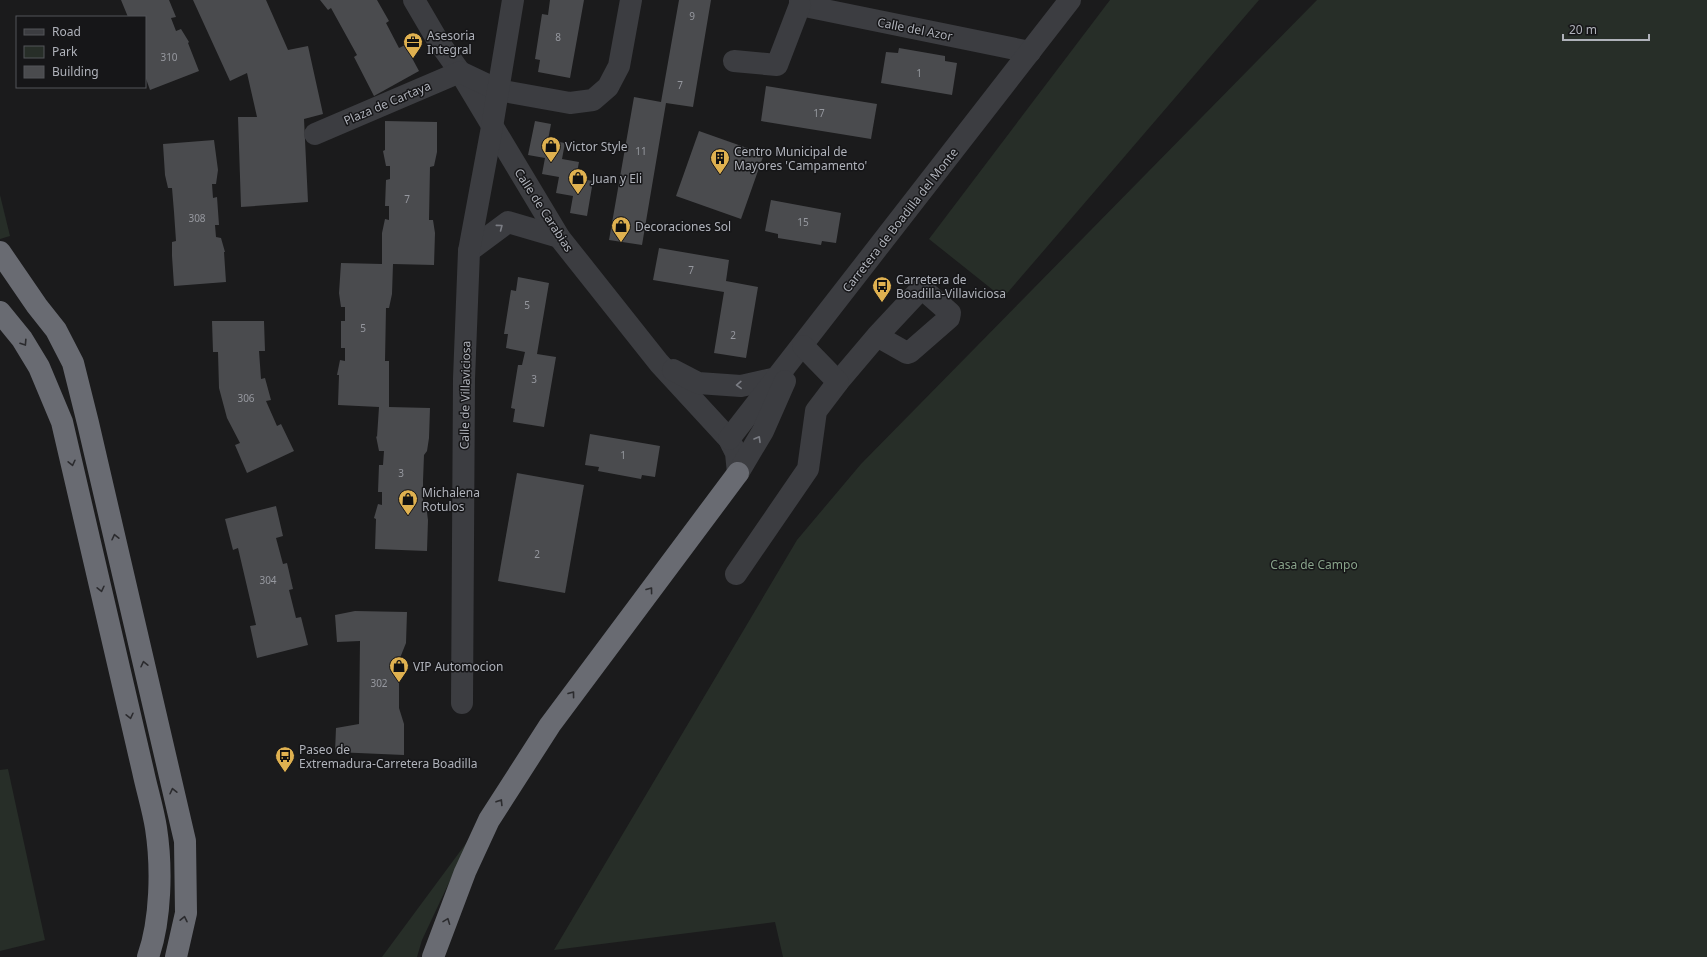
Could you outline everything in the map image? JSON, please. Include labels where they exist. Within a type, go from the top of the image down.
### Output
[{"type":"highway","points":[[0,252],[36,306],[56,330],[73,364],[88,423],[185,841],[186,913],[176,957]]},
{"type":"highway","points":[[0,312],[22,339],[39,367],[62,422],[156,829],[159,874],[158,910],[148,957]]},
{"type":"highway","points":[[433,957],[465,872],[489,820],[550,725],[738,473]]},
{"type":"street","name":"Calle de Carabias","points":[[414,0],[438,41],[460,72],[560,237],[659,363],[729,439]]},
{"type":"street","name":"Calle de Villaviciosa","points":[[462,703],[464,379],[469,251],[492,127],[513,0]]},
{"type":"street","points":[[460,72],[498,90],[570,103],[593,100],[608,87],[619,66],[631,0]]},
{"type":"street","name":"Carretera de Boadilla del Monte","points":[[729,439],[800,350],[1070,0]]},
{"type":"street","name":"Calle del Azor","points":[[734,61],[777,65],[800,3],[1030,52]]},
{"type":"street","name":"Plaza de Cartaya","points":[[315,134],[460,72]]},
{"type":"street","points":[[469,251],[508,222],[560,237]]},
{"type":"street","points":[[736,574],[808,469],[815,415],[838,382],[877,336]]},
{"type":"street","points":[[738,473],[763,431],[800,350],[838,382]]},
{"type":"street","points":[[659,363],[698,383],[741,386],[777,378]]},
{"type":"street","points":[[729,439],[736,454],[738,473]]},
{"type":"green space","points":[[1110,0],[1259,0],[1003,298],[929,239]]},
{"type":"green space","name":"Casa de Campo","points":[[1317,0],[1707,0],[1707,957],[783,957],[775,922],[554,950],[797,540],[861,464]]},
{"type":"green space","points":[[0,195],[10,236],[0,239]]},
{"type":"green space","points":[[8,769],[45,940],[0,951],[0,770]]},
{"type":"green space","points":[[470,838],[422,940],[417,957],[382,957]]},
{"type":"building","points":[[121,0],[169,0],[176,17],[171,18],[176,31],[181,29],[189,42],[188,43],[199,71],[150,90],[146,79],[146,16],[128,16]]},
{"type":"building","points":[[193,0],[266,0],[288,50],[308,46],[323,114],[304,119],[308,202],[241,207],[238,117],[257,117],[247,73],[230,81]]},
{"type":"building","points":[[320,0],[377,0],[389,21],[386,23],[399,48],[405,45],[419,71],[374,96],[354,57],[357,55],[331,8],[328,10]]},
{"type":"building","points":[[550,0],[584,0],[570,78],[538,72],[540,60],[535,59],[542,14],[548,15]]},
{"type":"building","points":[[679,0],[711,0],[693,107],[666,103],[642,245],[609,240],[634,97],[661,102]]},
{"type":"building","points":[[899,48],[945,56],[945,61],[957,63],[952,95],[881,83],[886,52],[898,53]]},
{"type":"building","points":[[766,86],[877,104],[871,139],[761,121]]},
{"type":"building","points":[[385,121],[437,122],[437,152],[434,166],[430,167],[429,220],[433,220],[435,233],[434,265],[393,264],[392,294],[389,308],[386,308],[385,361],[389,361],[389,407],[430,408],[429,438],[427,451],[424,455],[423,481],[423,504],[426,505],[428,520],[427,551],[375,549],[376,519],[374,518],[378,504],[382,505],[382,492],[378,492],[379,465],[383,465],[384,451],[379,451],[376,436],[377,437],[379,407],[338,405],[339,375],[337,375],[340,360],[345,361],[345,348],[341,348],[341,321],[345,321],[345,307],[341,307],[339,293],[341,263],[382,264],[382,233],[385,219],[389,220],[389,206],[385,206],[386,180],[390,179],[390,166],[386,166],[383,151],[385,150]]},
{"type":"building","points":[[535,121],[551,124],[548,140],[565,143],[562,159],[579,162],[576,178],[593,181],[587,216],[570,213],[573,196],[556,193],[559,177],[542,174],[545,158],[528,155]]},
{"type":"building","name":"Centro Municipal de Mayores 'Campamento'","points":[[699,131],[764,154],[741,219],[676,196]]},
{"type":"building","points":[[214,140],[218,170],[216,184],[212,184],[213,198],[217,197],[219,225],[215,225],[216,237],[221,238],[225,252],[226,282],[174,286],[172,242],[176,241],[174,212],[172,188],[168,188],[165,175],[163,144]]},
{"type":"building","points":[[771,200],[841,213],[836,243],[822,241],[821,245],[778,238],[778,234],[765,231]]},
{"type":"building","points":[[659,248],[729,260],[726,281],[758,287],[746,358],[714,353],[724,292],[653,280]]},
{"type":"building","points":[[518,277],[549,283],[537,354],[556,357],[544,427],[513,422],[515,409],[511,408],[518,365],[522,365],[525,352],[506,348],[508,334],[504,334],[511,290],[516,291]]},
{"type":"building","points":[[212,321],[264,321],[265,351],[259,351],[261,379],[265,378],[271,400],[266,401],[277,426],[281,424],[294,451],[247,473],[235,445],[240,443],[227,418],[219,388],[218,352],[213,352]]},
{"type":"building","points":[[590,434],[660,446],[655,477],[642,475],[641,479],[598,471],[599,467],[585,465]]},
{"type":"building","points":[[517,473],[584,485],[565,593],[498,581]]},
{"type":"building","points":[[276,506],[283,536],[276,538],[283,564],[287,563],[293,589],[289,590],[296,618],[301,617],[308,645],[257,658],[250,626],[256,625],[238,548],[233,550],[225,519]]},
{"type":"building","points":[[355,611],[407,612],[406,643],[400,658],[399,683],[399,708],[404,724],[404,755],[335,752],[336,728],[359,724],[360,641],[337,642],[335,615]]},
{"type":"place","name":"Asesoria Integral","points":[[413,59]]},
{"type":"place","name":"Victor Style","points":[[551,163]]},
{"type":"place","name":"Centro Municipal de Mayores 'Campamento'","points":[[720,175]]},
{"type":"place","name":"Juan y Eli","points":[[578,195]]},
{"type":"place","name":"Decoraciones Sol","points":[[621,243]]},
{"type":"place","name":"Carretera de Boadilla-Villaviciosa","points":[[882,303]]},
{"type":"place","name":"Michalena Rotulos","points":[[408,516]]},
{"type":"place","name":"VIP Automocion","points":[[399,683]]},
{"type":"place","name":"Paseo de Extremadura-Carretera Boadilla","points":[[285,773]]}]
